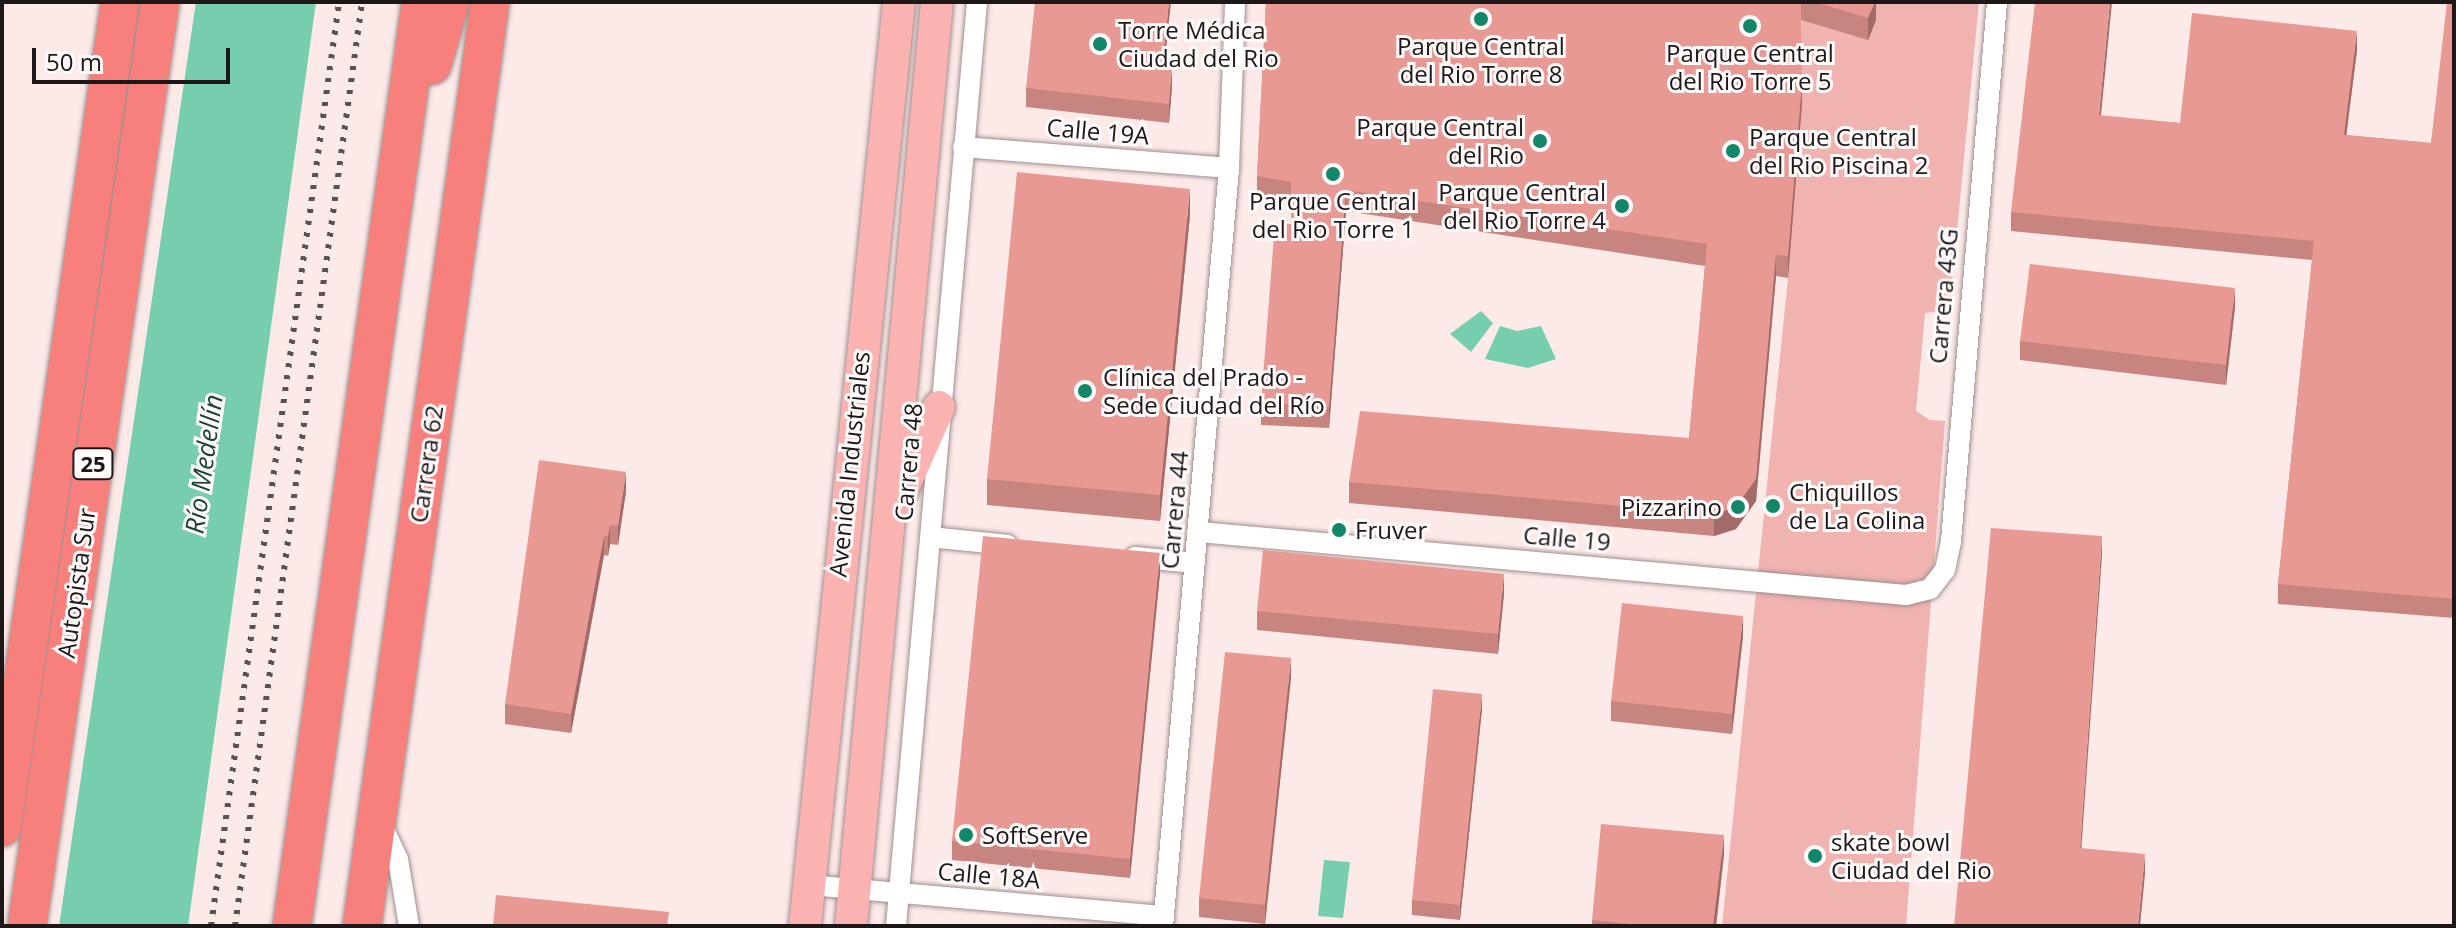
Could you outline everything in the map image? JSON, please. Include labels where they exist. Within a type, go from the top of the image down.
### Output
[{"type":"highway","name":"Autopista Sur","points":[[2,827],[120,2]]},
{"type":"highway","name":"Autopista Sur","points":[[27,926],[160,2]]},
{"type":"highway","points":[[292,926],[421,2]]},
{"type":"highway","points":[[390,218],[450,2]]},
{"type":"highway","name":"Carrera 62","points":[[362,926],[490,2]]},
{"type":"main road","name":"Avenida Industriales","points":[[805,926],[899,2]]},
{"type":"main road","name":"Avenida Industriales","points":[[851,926],[885,528],[937,2]]},
{"type":"main road","points":[[885,528],[939,407]]},
{"type":"street","name":"Carrera 48","points":[[896,926],[939,407],[977,2]]},
{"type":"street","name":"Carrera 44","points":[[1163,921],[1229,168],[1235,2]]},
{"type":"street","name":"Carrera 43G","points":[[1930,589],[1945,570],[1951,541],[1997,2]]},
{"type":"street","name":"Calle 19A","points":[[963,147],[1229,168]]},
{"type":"street","name":"Calle 19","points":[[1199,532],[1906,595],[1930,589]]},
{"type":"street","points":[[940,538],[1036,547]]},
{"type":"street","points":[[1115,555],[1195,563]]},
{"type":"street","points":[[377,814],[398,859],[409,926]]},
{"type":"street","name":"Calle 18A","points":[[809,885],[1163,921]]},
{"type":"shaded area","points":[[1802,2],[1979,2],[1950,304],[1945,311],[1925,313],[1916,411],[1930,420],[1945,421],[1906,926],[1722,926],[1788,278],[1801,104]]},
{"type":"water","name":"Río Medellín","points":[[196,2],[316,2],[188,926],[59,926]]},
{"type":"water","points":[[1481,311],[1493,323],[1471,352],[1450,334]]},
{"type":"water","points":[[1500,326],[1517,331],[1541,326],[1556,359],[1528,368],[1485,359]]},
{"type":"water","points":[[1324,860],[1350,862],[1343,918],[1318,916]]},
{"type":"building","name":"Torre Médica Ciudad del Rio","points":[[1035,2],[1169,2],[1162,67],[1172,67],[1169,104],[1026,88]]},
{"type":"building","points":[[1266,2],[1801,2],[1802,82],[1788,256],[1776,255],[1756,479],[1736,507],[1714,514],[1349,482],[1360,411],[1689,438],[1707,244],[1346,190],[1329,407],[1261,403],[1275,223],[1291,224],[1291,182],[1257,176]]},
{"type":"building","points":[[1815,2],[1875,2],[1868,18]]},
{"type":"building","points":[[2035,2],[2110,2],[2099,115],[2180,123],[2192,13],[2357,31],[2344,135],[2431,143],[2447,2],[2454,2],[2454,599],[2278,584],[2314,241],[2011,212]]},
{"type":"building","name":"Clínica del Prado - Sede Ciudad del Río","points":[[1017,172],[1190,189],[1160,495],[987,479]]},
{"type":"building","points":[[2030,264],[2235,288],[2226,365],[2020,341]]},
{"type":"building","points":[[539,460],[626,472],[618,526],[610,525],[608,536],[604,536],[571,714],[505,704]]},
{"type":"building","points":[[1991,528],[2102,536],[2080,848],[2145,854],[2138,926],[1954,926]]},
{"type":"building","points":[[983,536],[1160,553],[1130,859],[952,841]]},
{"type":"building","points":[[1263,550],[1504,574],[1498,634],[1257,611]]},
{"type":"building","points":[[1622,603],[1743,616],[1732,714],[1611,701]]},
{"type":"building","points":[[1225,652],[1291,658],[1265,905],[1199,898]]},
{"type":"building","points":[[1433,689],[1482,694],[1460,905],[1412,900]]},
{"type":"building","points":[[1601,824],[1724,835],[1713,926],[1646,926],[1592,920]]},
{"type":"building","points":[[496,895],[669,912],[667,926],[493,926]]},
{"type":"railway","points":[[211,926],[339,2]]},
{"type":"railway","points":[[235,926],[362,2]]},
{"type":"place","name":"Parque Central del Rio Torre 8","points":[[1481,19]]},
{"type":"place","name":"Parque Central del Rio Torre 5","points":[[1750,26]]},
{"type":"place","name":"Torre Médica Ciudad del Rio","points":[[1100,44]]},
{"type":"place","name":"Parque Central del Rio","points":[[1540,141]]},
{"type":"place","name":"Parque Central del Rio Piscina 2","points":[[1733,151]]},
{"type":"place","name":"Parque Central del Rio Torre 1","points":[[1333,174]]},
{"type":"place","name":"Parque Central del Rio Torre 4","points":[[1622,206]]},
{"type":"place","name":"Clínica del Prado - Sede Ciudad del Río","points":[[1085,391]]},
{"type":"place","name":"Chiquillos de La Colina","points":[[1773,506]]},
{"type":"place","name":"Pizzarino","points":[[1738,507]]},
{"type":"place","name":"Fruver","points":[[1339,530]]},
{"type":"place","name":"SoftServe","points":[[966,835]]},
{"type":"place","name":"skate bowl Ciudad del Rio","points":[[1815,856]]}]
